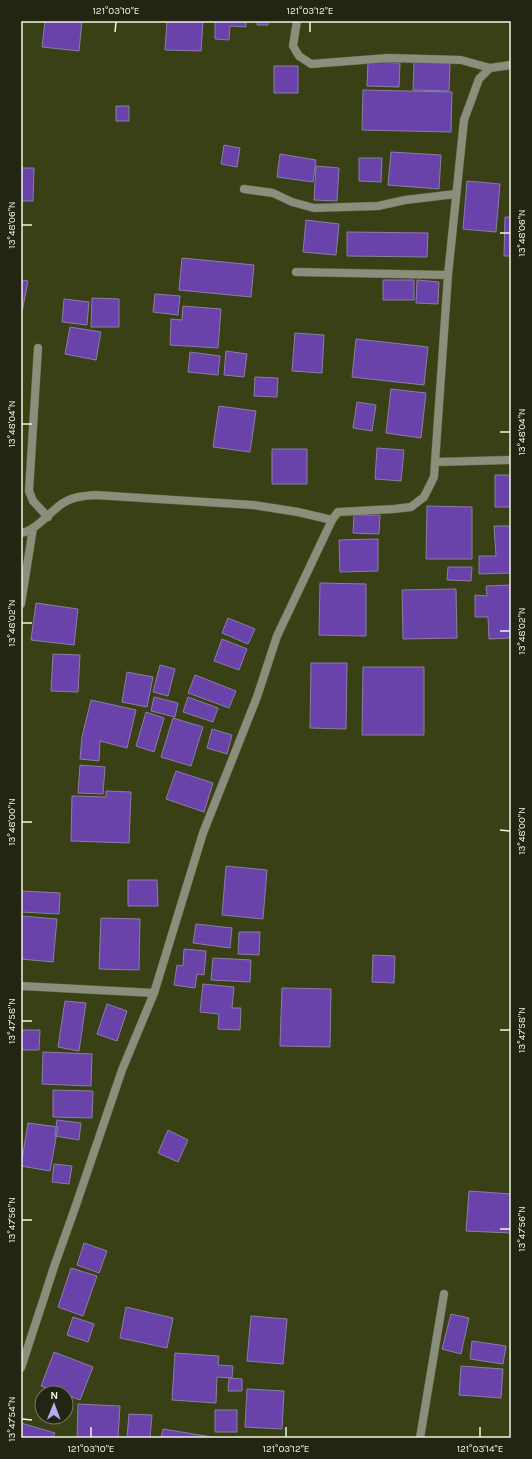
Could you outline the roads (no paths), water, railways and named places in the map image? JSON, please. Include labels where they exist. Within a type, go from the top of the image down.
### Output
[{"type":"street","points":[[296,21],[293,46],[299,56],[311,64],[388,58],[462,60],[490,68],[511,65]]},
{"type":"street","points":[[21,1368],[122,1070],[154,993],[203,833],[257,697],[277,636],[332,520],[338,512],[411,507],[424,497],[434,477],[448,275],[464,120],[479,79],[490,68]]},
{"type":"street","points":[[244,189],[273,193],[292,202],[314,208],[378,206],[405,200],[456,194]]},
{"type":"street","points":[[296,272],[448,275]]},
{"type":"street","points":[[38,348],[29,491],[33,501],[48,517]]},
{"type":"street","points":[[436,462],[511,460]]},
{"type":"street","points":[[21,533],[33,528],[48,517],[59,505],[76,496],[95,495],[253,505],[298,512],[332,520]]},
{"type":"street","points":[[21,604],[33,528]]},
{"type":"street","points":[[21,986],[154,993]]},
{"type":"street","points":[[420,1438],[444,1294]]}]
